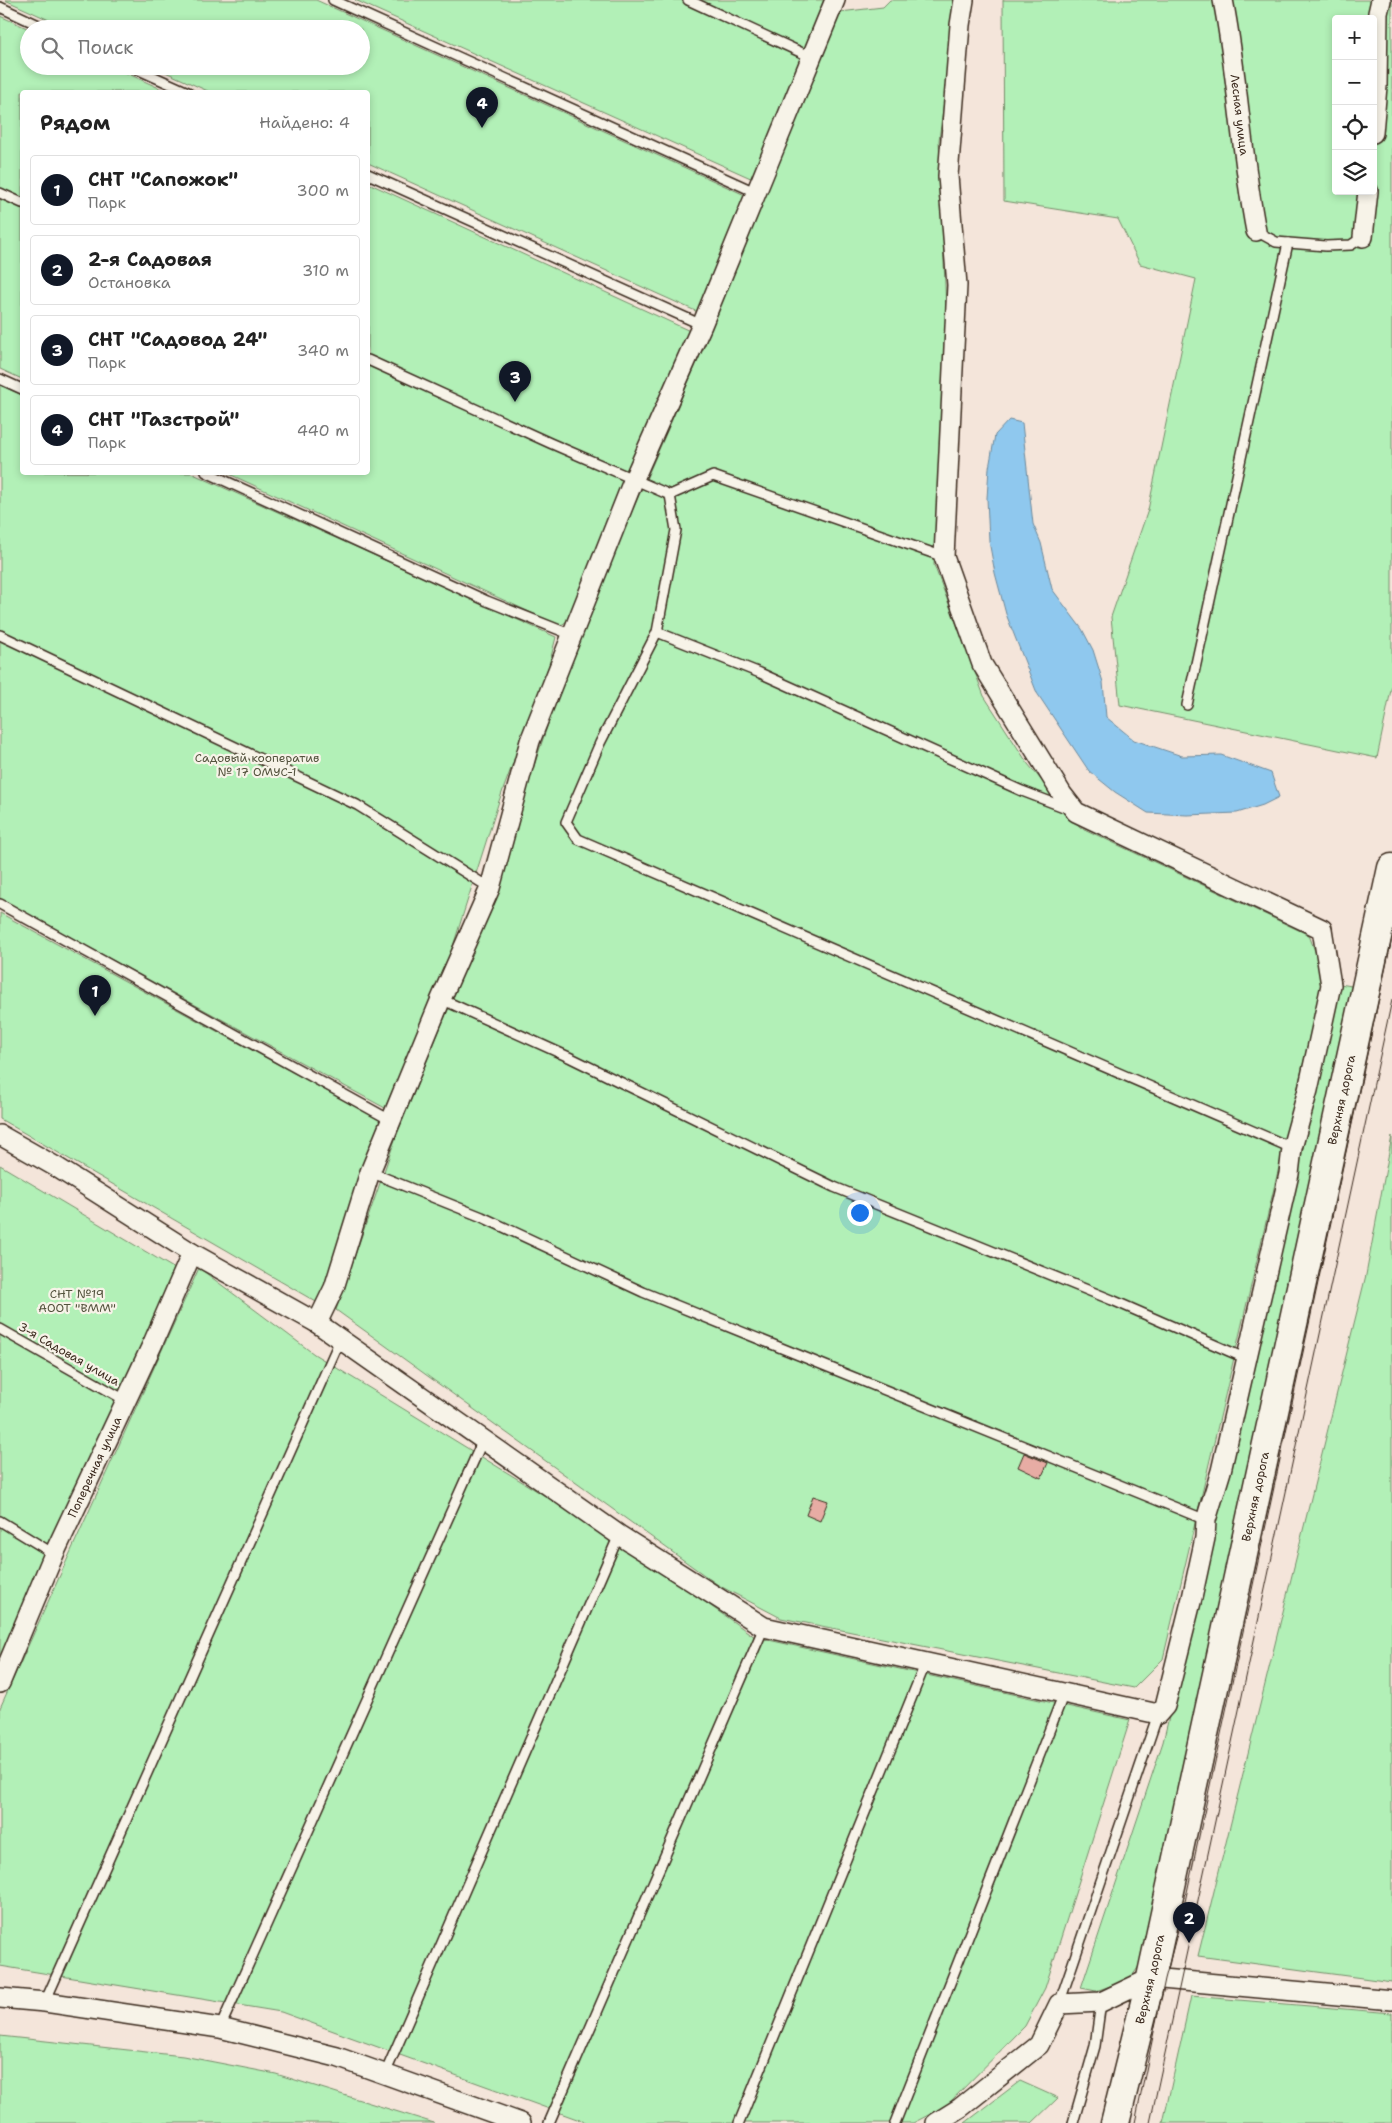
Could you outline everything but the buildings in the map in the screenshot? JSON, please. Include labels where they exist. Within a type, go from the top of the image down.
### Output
[{"type":"main road","name":"Верхняя дорога","points":[[1115,2123],[1152,1978],[1392,868]]},
{"type":"street","points":[[317,1323],[334,1288],[370,1172],[441,999],[490,888],[530,741],[633,481],[702,325],[755,192],[836,0]]},
{"type":"street","points":[[0,1135],[58,1168],[192,1253],[317,1323],[619,1535],[764,1627],[1158,1714],[1164,1706],[1192,1598],[1206,1538],[1206,1520],[1221,1471],[1289,1174],[1292,1148],[1308,1090],[1331,985],[1322,929],[1076,812],[1062,794],[982,664],[944,557],[957,285],[948,176],[960,25],[964,0]]},
{"type":"street","name":"Лесная улица","points":[[1224,0],[1247,186],[1256,231]]},
{"type":"street","points":[[1376,105],[1378,86],[1378,13],[1381,0]]},
{"type":"street","points":[[1363,237],[1368,195]]},
{"type":"street","name":"Поперечная улица","points":[[0,1682],[54,1554],[192,1253]]},
{"type":"street","points":[[936,2123],[960,2108],[1039,2044],[1059,2004],[1101,2002],[1152,1978],[1392,2000]]},
{"type":"street","points":[[0,1998],[45,2002],[220,2028],[337,2057],[521,2123]]},
{"type":"lane","points":[[333,0],[755,192]]},
{"type":"lane","points":[[688,0],[811,57]]},
{"type":"lane","points":[[0,8],[27,20]]},
{"type":"lane","points":[[150,75],[184,90]]},
{"type":"lane","points":[[370,175],[702,325]]},
{"type":"lane","points":[[0,193],[20,202]]},
{"type":"lane","points":[[1256,231],[1276,242],[1326,246],[1351,245],[1363,237]]},
{"type":"lane","points":[[1187,705],[1288,243]]},
{"type":"lane","points":[[370,361],[633,481],[670,495],[713,476],[944,557]]},
{"type":"lane","points":[[0,379],[20,388]]},
{"type":"lane","points":[[213,475],[487,601],[572,635]]},
{"type":"lane","points":[[670,495],[676,530],[658,632],[600,742],[566,822],[578,839],[1292,1148]]},
{"type":"lane","points":[[658,632],[760,673],[1022,792],[1076,812]]},
{"type":"lane","points":[[0,636],[357,805],[490,888]]},
{"type":"lane","points":[[0,904],[392,1121]]},
{"type":"lane","points":[[441,999],[571,1058],[834,1187],[1112,1300],[1247,1359]]},
{"type":"lane","points":[[370,1172],[482,1217],[643,1292],[1206,1520]]},
{"type":"lane","name":"3-я Садовая улица","points":[[0,1329],[125,1400]]},
{"type":"lane","points":[[45,2002],[340,1340]]},
{"type":"lane","points":[[220,2028],[483,1440]]},
{"type":"lane","points":[[0,1521],[54,1554]]},
{"type":"lane","points":[[385,2074],[619,1535]]},
{"type":"lane","points":[[549,2123],[764,1627]]},
{"type":"lane","points":[[739,2123],[926,1662]]},
{"type":"lane","points":[[895,2123],[1064,1693]]},
{"type":"lane","points":[[1059,2004],[1158,1714]]},
{"type":"lane","points":[[1073,2123],[1094,2046],[1101,2002]]},
{"type":"green space","points":[[5,0],[316,0],[360,20],[49,20]]},
{"type":"green space","points":[[355,0],[829,0],[755,180]]},
{"type":"green space","points":[[890,0],[957,0],[939,140],[946,310],[934,565],[984,696],[1028,764],[1080,827],[1309,935],[1324,976],[1163,1659],[1134,1688],[781,1618],[718,1585],[336,1310],[398,1131],[489,910],[516,819],[578,635],[702,351],[840,12],[883,7]]},
{"type":"green space","points":[[1003,0],[1392,0],[1392,685],[1377,758],[1120,705],[1111,617],[1148,510],[1196,279],[1140,264],[1118,219],[1004,201]]},
{"type":"green space","points":[[0,16],[20,25],[20,75],[131,75],[164,90],[20,90],[20,378],[0,369]]},
{"type":"green space","points":[[370,25],[747,196],[700,313],[370,164],[370,90],[206,90],[172,75],[370,75]]},
{"type":"green space","points":[[370,184],[692,332],[573,617],[560,626],[231,475],[370,475]]},
{"type":"green space","name":"Садовый кооператив № 17 ОМУС-1","points":[[0,385],[20,394],[20,475],[195,475],[556,637],[549,665],[499,801],[447,965],[385,1108],[0,899]]},
{"type":"green space","points":[[0,913],[382,1121],[318,1303],[0,1119]]},
{"type":"green space","points":[[1340,984],[1357,987],[1148,1927],[1142,1962],[1130,1979],[1096,1991],[1081,1988],[1163,1742],[1264,1320]]},
{"type":"green space","points":[[1392,1136],[1392,1982],[1198,1956],[1366,1275]]},
{"type":"green space","name":"СНТ №19 АООТ \"ВММ\"","points":[[0,1165],[175,1269],[0,1665]]},
{"type":"green space","points":[[199,1268],[314,1354],[612,1537],[755,1637],[1130,1720],[1045,1988],[1025,2026],[946,2106],[913,2123],[588,2123],[281,2012],[0,1966],[0,1708]]},
{"type":"green space","points":[[1191,1996],[1392,2013],[1392,2123],[1163,2123]]},
{"type":"green space","points":[[0,2036],[183,2056],[276,2074],[434,2123],[0,2123]]},
{"type":"green space","points":[[1020,2081],[1058,2098],[1032,2123],[965,2123]]},
{"type":"water","points":[[1009,420],[1022,423],[1033,524],[1041,543],[1052,589],[1082,629],[1093,650],[1103,682],[1106,717],[1134,740],[1182,756],[1221,755],[1271,773],[1279,797],[1263,805],[1237,813],[1187,815],[1148,813],[1115,792],[1089,771],[1037,693],[1006,614],[995,573],[989,541],[987,498],[989,468],[995,435]]},
{"type":"tram line","points":[[1135,2123],[1165,1979],[1183,1911],[1392,938]]},
{"type":"tram line","points":[[1150,2123],[1392,1000]]},
{"type":"place","name":"СНТ \"Газстрой\"","points":[[482,128]]},
{"type":"place","name":"СНТ \"Садовод 24\"","points":[[515,402]]},
{"type":"place","name":"СНТ \"Сапожок\"","points":[[95,1016]]},
{"type":"place","name":"2-я Садовая","points":[[1189,1943]]}]
